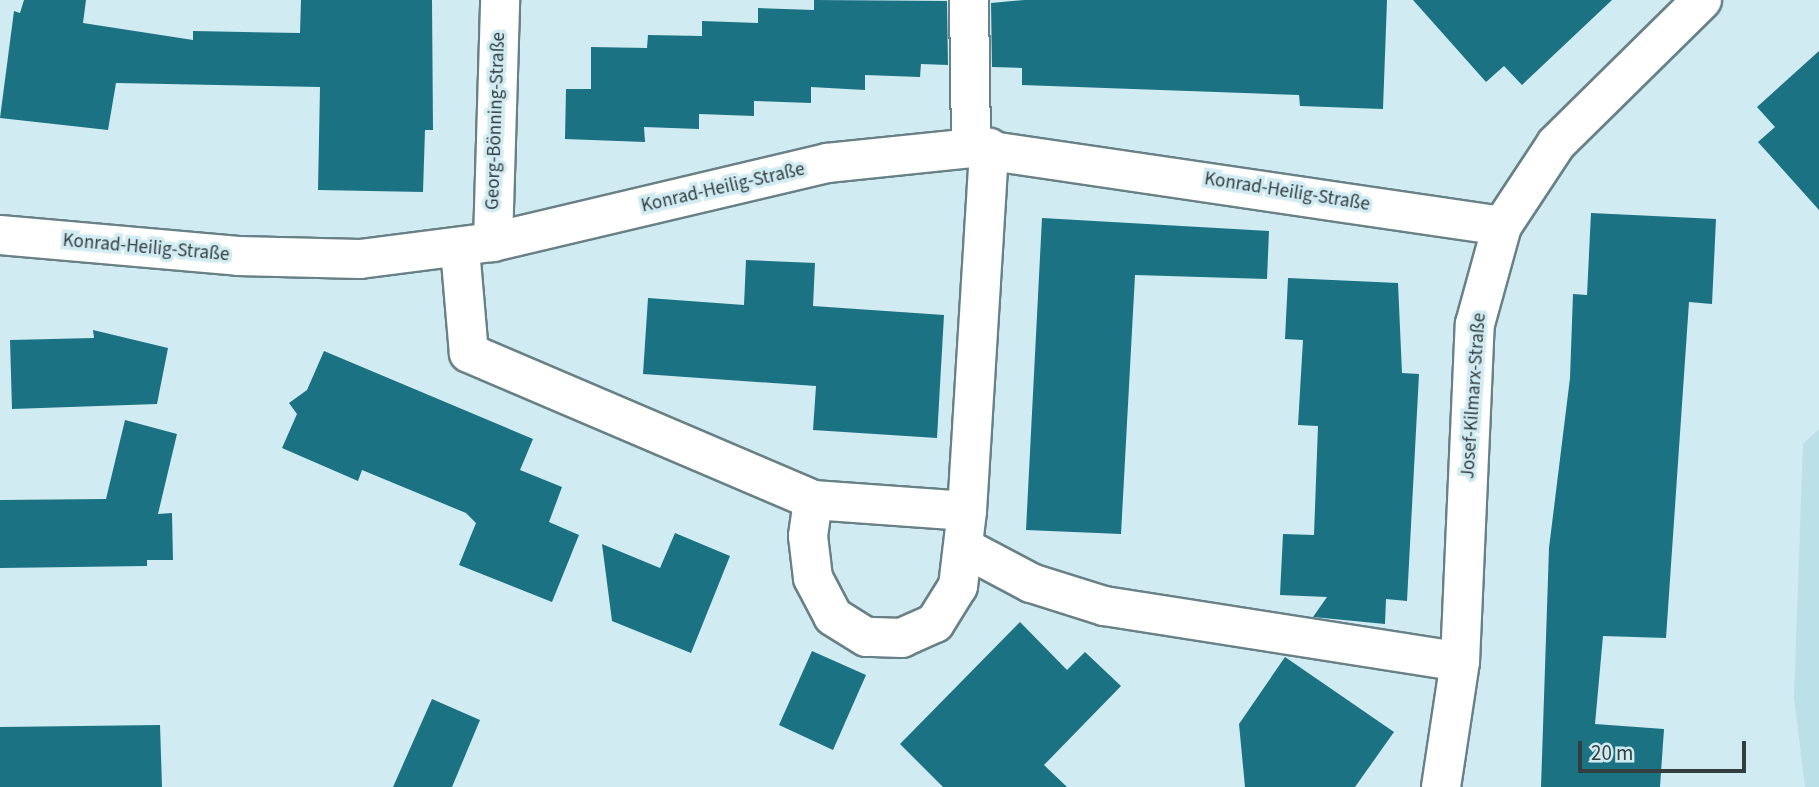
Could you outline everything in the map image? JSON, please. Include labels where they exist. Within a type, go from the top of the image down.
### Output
[{"type":"street","name":"Georg-Bönning-Straße","points":[[476,246],[500,0]]},
{"type":"street","points":[[813,500],[808,536],[813,578],[833,616],[866,637],[902,638],[935,623],[958,586],[965,548],[980,148],[970,0]]},
{"type":"street","name":"Josef-Kilmarx-Straße","points":[[1441,787],[1460,662],[1475,324],[1502,226],[1556,144],[1702,0]]},
{"type":"street","name":"Konrad-Heilig-Straße","points":[[0,235],[238,256],[360,259],[476,246],[827,163],[980,148],[1502,226]]},
{"type":"street","points":[[476,246],[469,353],[813,500],[967,511]]},
{"type":"street","points":[[965,548],[1031,583],[1104,606],[1460,662]]},
{"type":"shaded area","points":[[1819,429],[1819,787],[1805,787],[1794,697],[1803,444]]},
{"type":"building","points":[[24,0],[86,0],[83,23],[193,40],[193,31],[300,33],[301,0],[432,0],[433,130],[425,130],[423,192],[318,190],[320,87],[116,83],[108,130],[0,118],[14,11],[20,13]]},
{"type":"building","points":[[814,0],[947,1],[948,65],[921,64],[920,77],[865,75],[865,90],[811,87],[811,103],[754,101],[754,116],[699,114],[699,129],[644,127],[645,142],[565,139],[566,89],[591,89],[591,47],[647,48],[648,35],[702,36],[702,21],[758,23],[758,8],[814,10]]},
{"type":"building","points":[[1024,0],[1387,0],[1383,109],[1300,106],[1299,95],[1022,85],[1022,68],[992,67],[991,3]]},
{"type":"building","points":[[1413,0],[1612,0],[1522,85],[1504,66],[1486,82]]},
{"type":"building","points":[[1819,51],[1819,210],[1758,142],[1775,127],[1757,107]]},
{"type":"building","points":[[1591,213],[1716,219],[1712,304],[1689,302],[1666,638],[1603,636],[1595,724],[1664,729],[1660,787],[1541,787],[1549,548],[1570,378],[1573,294],[1587,295]]},
{"type":"building","points":[[1042,218],[1269,231],[1267,279],[1135,275],[1121,534],[1026,530]]},
{"type":"building","points":[[746,260],[815,263],[813,306],[944,315],[937,438],[813,430],[816,386],[643,374],[648,298],[744,305]]},
{"type":"building","points":[[1288,278],[1398,283],[1402,373],[1419,374],[1407,601],[1386,599],[1385,624],[1313,617],[1327,597],[1280,595],[1283,534],[1314,535],[1318,426],[1298,425],[1303,340],[1285,339]]},
{"type":"building","points":[[93,330],[168,348],[157,404],[12,409],[10,340],[94,338]]},
{"type":"building","points":[[324,351],[533,439],[520,470],[562,487],[549,522],[579,535],[552,602],[459,565],[476,523],[466,513],[362,470],[358,481],[282,448],[297,414],[289,403],[307,390]]},
{"type":"building","points":[[125,420],[177,434],[158,514],[172,513],[173,560],[147,560],[147,566],[0,568],[0,500],[106,499]]},
{"type":"building","points":[[675,533],[730,556],[691,653],[612,621],[602,544],[660,568]]},
{"type":"building","points":[[1020,622],[1067,670],[1085,652],[1121,686],[1044,765],[1067,787],[943,787],[900,744]]},
{"type":"building","points":[[812,651],[866,675],[833,750],[779,725]]},
{"type":"building","points":[[1285,657],[1394,732],[1355,787],[1245,787],[1239,724]]},
{"type":"building","points":[[432,699],[480,720],[452,787],[393,787]]},
{"type":"building","points":[[160,725],[162,787],[0,787],[0,727]]}]
